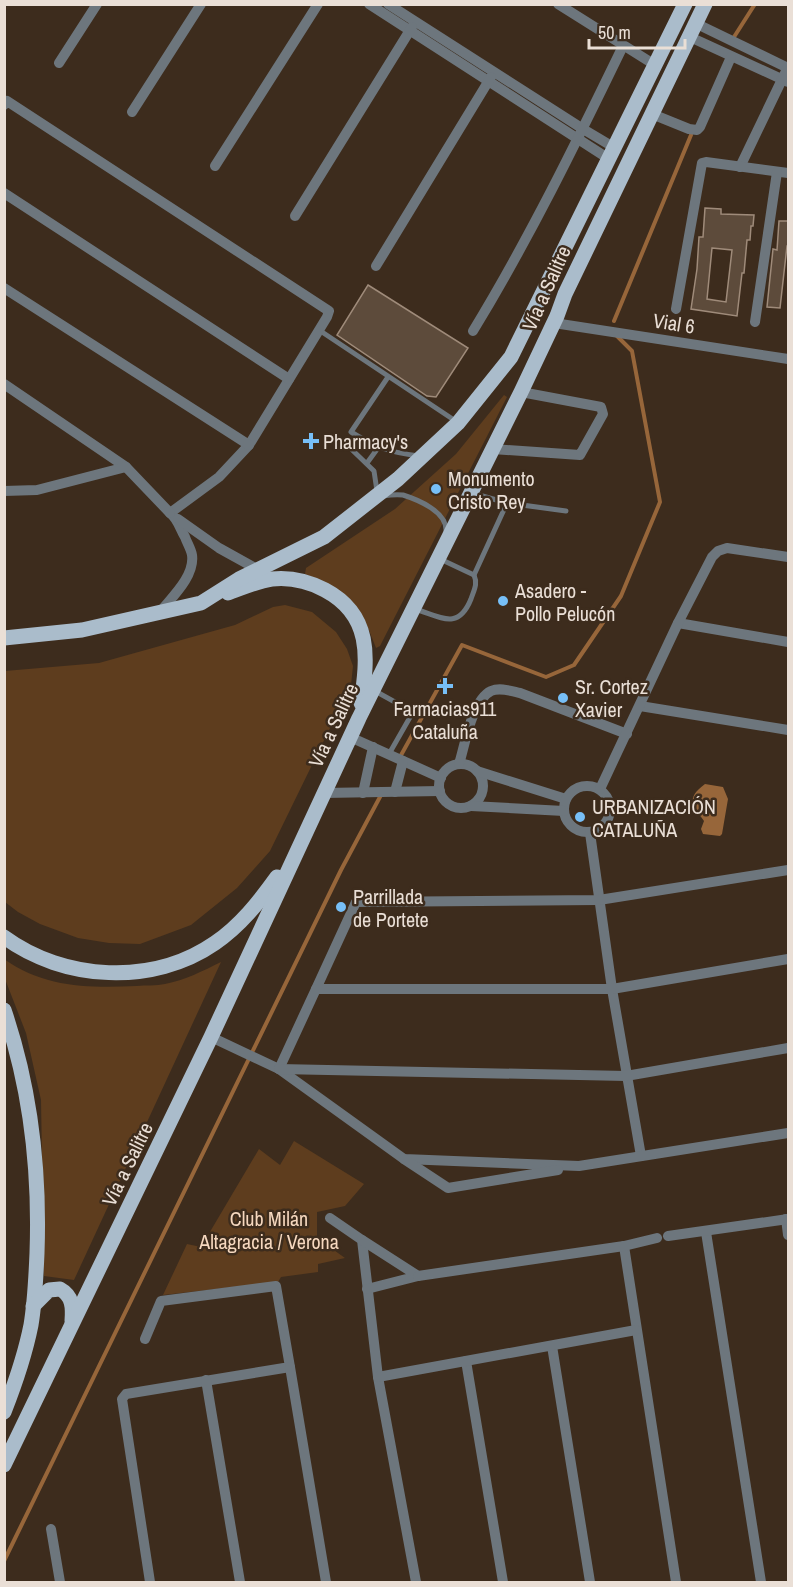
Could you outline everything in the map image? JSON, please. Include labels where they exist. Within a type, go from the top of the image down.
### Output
[{"type":"main road","name":"Vía a Salitre","points":[[4,638],[64,633],[201,603],[257,569],[324,537],[373,498],[458,423],[510,357],[685,4]]},
{"type":"main road","name":"Vía a Salitre","points":[[4,1465],[211,1037],[297,847],[521,392],[554,323],[565,294],[705,4]]},
{"type":"main road","points":[[201,603],[264,581],[282,578],[309,582],[338,598],[352,612],[365,643],[364,680],[359,718]]},
{"type":"main road","points":[[4,937],[42,958],[97,973],[128,973],[168,965],[202,951],[236,926],[263,896],[297,847]]},
{"type":"main road","points":[[4,1010],[26,1086],[36,1166],[37,1238],[31,1323],[21,1366],[4,1412]]},
{"type":"main road","points":[[33,1306],[49,1290],[54,1288],[64,1292],[71,1300],[72,1328]]},
{"type":"street","points":[[59,63],[97,4]]},
{"type":"street","points":[[132,112],[201,4]]},
{"type":"street","points":[[215,166],[318,4]]},
{"type":"street","points":[[369,4],[412,26],[612,153]]},
{"type":"street","points":[[388,4],[412,26]]},
{"type":"street","points":[[558,4],[623,46],[656,64]]},
{"type":"street","points":[[295,216],[412,26]]},
{"type":"street","points":[[693,30],[731,57],[785,81]]},
{"type":"street","points":[[693,30],[788,67],[785,81],[740,167]]},
{"type":"street","points":[[472,331],[512,267],[623,46]]},
{"type":"street","points":[[652,114],[697,130],[731,57]]},
{"type":"street","points":[[376,266],[491,77]]},
{"type":"street","points":[[5,102],[326,307],[328,311],[327,317],[249,445],[219,477],[173,515]]},
{"type":"street","points":[[676,309],[701,166],[706,162],[783,172],[755,322]]},
{"type":"street","points":[[4,193],[289,379]]},
{"type":"street","points":[[4,288],[249,445]]},
{"type":"street","name":"Vial 6","points":[[554,323],[789,359]]},
{"type":"street","points":[[4,384],[126,467],[173,515],[219,548],[257,569]]},
{"type":"street","points":[[492,449],[580,455],[603,414],[601,407],[521,392]]},
{"type":"street","points":[[4,491],[37,490],[126,467]]},
{"type":"street","points":[[160,613],[188,575],[192,563],[191,552],[173,515]]},
{"type":"street","points":[[600,789],[678,623],[712,558],[718,551],[727,548],[789,557]]},
{"type":"street","points":[[678,623],[789,642]]},
{"type":"street","points":[[459,764],[475,710],[483,698],[492,691],[505,689],[520,693],[627,734]]},
{"type":"street","points":[[640,706],[789,730]]},
{"type":"street","points":[[350,737],[441,778]]},
{"type":"street","points":[[363,793],[373,747]]},
{"type":"street","points":[[395,792],[403,761]]},
{"type":"street","points":[[564,811],[452,806],[444,800],[440,792],[441,778],[448,768],[459,764],[469,765],[477,771],[566,800]]},
{"type":"street","points":[[471,806],[479,800],[483,790],[482,779],[477,771]]},
{"type":"street","points":[[591,786],[600,789],[610,802],[609,818],[598,830],[590,832],[570,825],[564,811],[566,800],[572,791],[591,786]]},
{"type":"street","points":[[324,794],[440,792]]},
{"type":"street","points":[[590,832],[612,989],[641,1156]]},
{"type":"street","points":[[279,1069],[356,902],[599,900],[789,870]]},
{"type":"street","points":[[316,989],[612,989],[789,959]]},
{"type":"street","points":[[211,1037],[279,1069],[448,1188],[789,1133]]},
{"type":"street","points":[[279,1069],[626,1076],[789,1048]]},
{"type":"street","points":[[404,1159],[579,1166]]},
{"type":"street","points":[[330,1218],[418,1276]]},
{"type":"street","points":[[669,1236],[787,1219],[789,1235]]},
{"type":"street","points":[[706,1232],[762,1582]]},
{"type":"street","points":[[367,1289],[418,1276],[624,1246],[657,1238]]},
{"type":"street","points":[[362,1240],[378,1377],[416,1582]]},
{"type":"street","points":[[624,1246],[676,1582]]},
{"type":"street","points":[[145,1339],[161,1301],[276,1286],[326,1582]]},
{"type":"street","points":[[378,1377],[636,1330]]},
{"type":"street","points":[[552,1346],[590,1582]]},
{"type":"street","points":[[466,1361],[503,1582]]},
{"type":"street","points":[[150,1582],[122,1399],[126,1394],[290,1367]]},
{"type":"street","points":[[206,1380],[240,1582]]},
{"type":"street","points":[[51,1529],[60,1582]]},
{"type":"lane","points":[[319,330],[458,423]]},
{"type":"lane","points":[[388,377],[351,432],[378,448],[420,456]]},
{"type":"lane","points":[[344,442],[367,463],[376,477],[373,498],[402,495],[427,506],[443,519],[446,526],[441,552],[474,575],[476,581],[471,599],[466,610],[458,619],[451,620],[413,608]]},
{"type":"lane","points":[[367,463],[378,448]]},
{"type":"lane","points":[[470,493],[507,504],[566,511]]},
{"type":"lane","points":[[474,575],[507,504]]},
{"type":"lane","points":[[373,690],[413,712],[389,754]]},
{"type":"green space","points":[[504,395],[507,397],[380,646],[376,648],[364,620],[351,601],[332,587],[305,574],[306,568],[395,509],[456,454]]},
{"type":"green space","points":[[285,605],[312,612],[336,632],[347,649],[353,666],[351,685],[270,851],[237,888],[191,925],[140,944],[109,943],[78,938],[40,924],[5,902],[5,671],[99,663],[235,625],[273,607]]},
{"type":"green space","points":[[4,959],[19,969],[51,981],[102,987],[165,984],[187,978],[221,962],[74,1280],[44,1276],[41,1100],[26,1033],[5,979]]},
{"type":"green space","name":"Club Milán Altagracia / Verona","points":[[294,1141],[364,1184],[345,1206],[317,1212],[317,1238],[345,1258],[318,1264],[318,1272],[281,1277],[278,1282],[163,1295],[187,1244],[201,1247],[259,1149],[280,1165]]},
{"type":"shaded area","points":[[705,784],[723,787],[728,799],[720,836],[703,834],[701,829],[704,821],[694,806],[695,794]]},
{"type":"building","points":[[705,208],[721,209],[721,214],[754,215],[750,240],[747,240],[737,316],[691,309],[699,237],[703,237]],"holes":[[[712,248],[732,250],[726,302],[707,299]]]},
{"type":"building","points":[[779,221],[789,221],[789,246],[787,246],[780,308],[767,307],[773,249],[777,250]]},
{"type":"building","points":[[368,285],[468,348],[436,397],[427,396],[337,335]]},
{"type":"waterway","points":[[734,37],[755,4]]},
{"type":"waterway","points":[[614,321],[691,135]]},
{"type":"waterway","points":[[400,757],[462,645],[546,677],[574,665],[621,596],[660,502],[632,351],[617,336]]},
{"type":"waterway","points":[[4,1561],[341,870],[381,795]]},
{"type":"place","name":"Pharmacy's","points":[[311,441]]},
{"type":"place","name":"Monumento Cristo Rey","points":[[436,489]]},
{"type":"place","name":"Asadero - Pollo Pelucón","points":[[503,601]]},
{"type":"place","name":"Farmacias911 Cataluña","points":[[445,686]]},
{"type":"place","name":"Sr. Cortez Xavier","points":[[563,698]]},
{"type":"place","name":"URBANIZACIÓN CATALUÑA","points":[[580,817]]},
{"type":"place","name":"Parrillada de Portete","points":[[341,907]]}]
